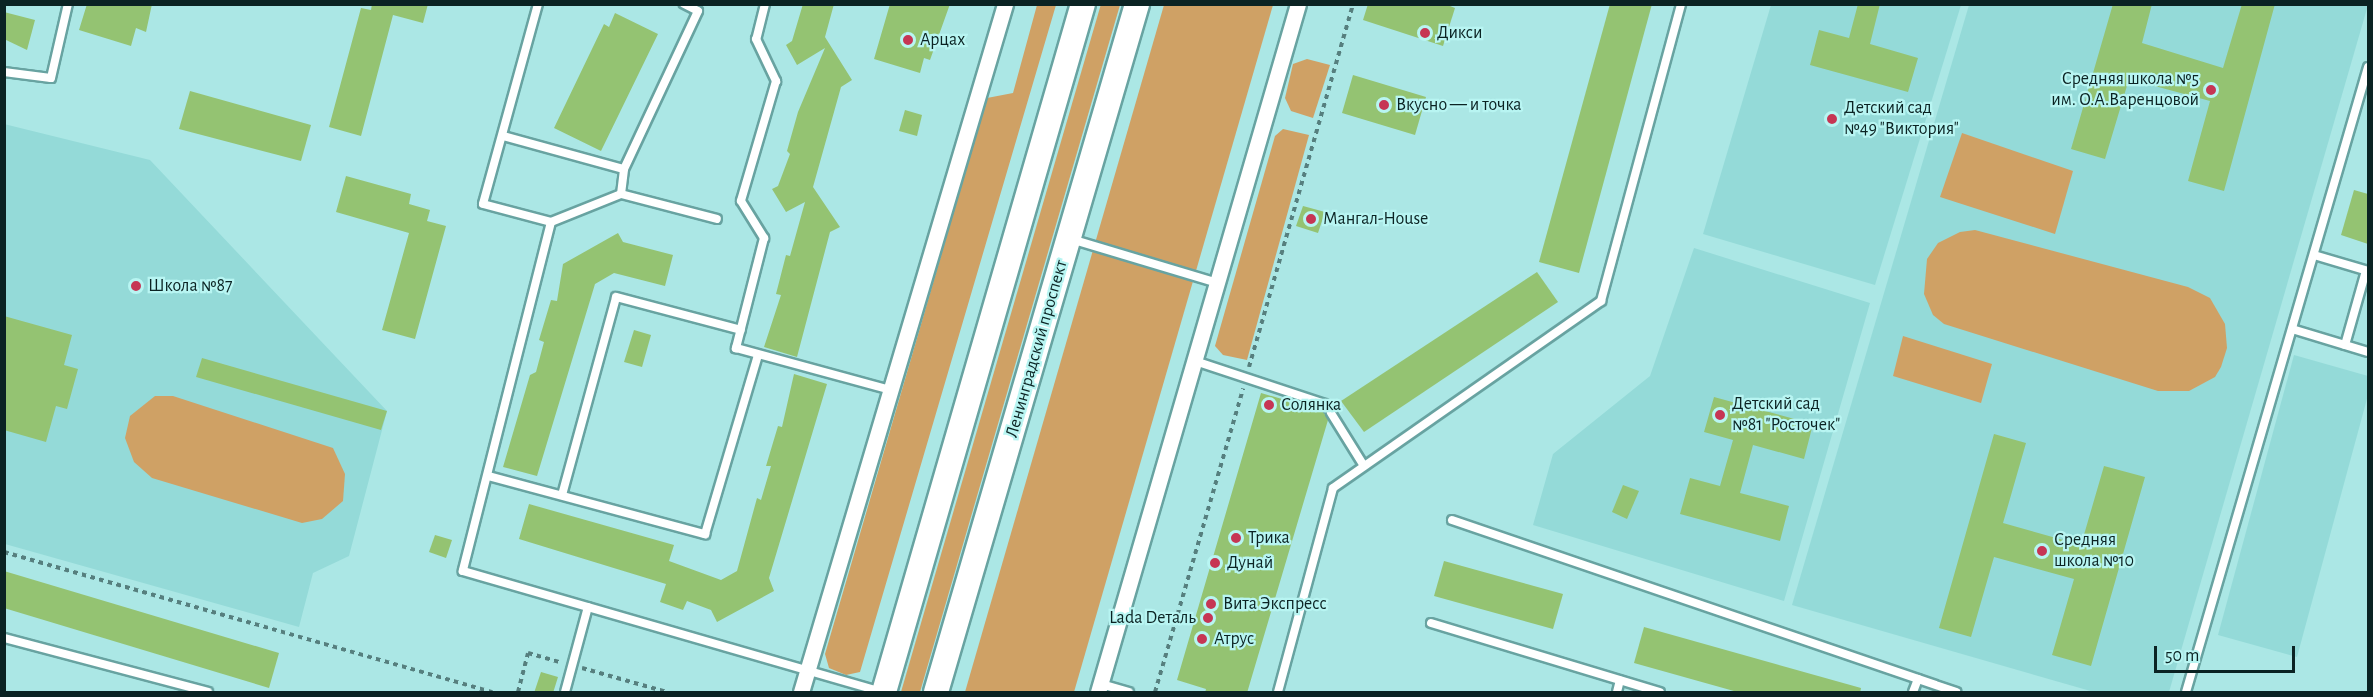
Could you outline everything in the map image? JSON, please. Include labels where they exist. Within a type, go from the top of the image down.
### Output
[{"type":"main road","points":[[884,692],[1083,4]]},
{"type":"main road","name":"Ленинградский проспект","points":[[936,693],[1137,4]]},
{"type":"street","points":[[801,693],[1005,4]]},
{"type":"street","points":[[1100,688],[1298,4]]},
{"type":"lane","points":[[4,72],[51,78],[68,4]]},
{"type":"lane","points":[[538,4],[483,204],[551,222],[621,194],[717,219]]},
{"type":"lane","points":[[621,194],[624,169],[698,11],[684,4]]},
{"type":"lane","points":[[765,4],[756,39],[776,81],[741,201],[764,238],[736,348],[891,390]]},
{"type":"lane","points":[[1278,693],[1333,488],[1601,301],[1681,4]]},
{"type":"lane","points":[[2186,693],[2368,67]]},
{"type":"lane","points":[[503,136],[624,169]]},
{"type":"lane","points":[[551,222],[463,571],[884,692]]},
{"type":"lane","points":[[1070,239],[1219,283]]},
{"type":"lane","points":[[2314,255],[2368,271],[2345,345]]},
{"type":"lane","points":[[562,495],[616,297],[741,330]]},
{"type":"lane","points":[[2292,329],[2368,352]]},
{"type":"lane","points":[[488,476],[705,534],[759,355]]},
{"type":"lane","points":[[1195,361],[1325,404],[1364,466]]},
{"type":"lane","points":[[1452,520],[1956,693]]},
{"type":"lane","points":[[565,693],[588,607]]},
{"type":"lane","points":[[1431,623],[1660,693]]},
{"type":"lane","points":[[4,638],[208,693]]},
{"type":"lane","points":[[1913,693],[1918,679]]},
{"type":"lane","points":[[1617,693],[1620,680]]},
{"type":"lane","points":[[1100,688],[1129,693]]},
{"type":"path","points":[[1155,693],[1353,4]]},
{"type":"path","points":[[4,552],[492,693]]},
{"type":"shaded area","points":[[1101,4],[1120,5],[920,692],[901,692]]},
{"type":"shaded area","points":[[1037,5],[1056,5],[860,672],[846,675],[829,668],[825,654],[987,98],[1013,93]]},
{"type":"shaded area","points":[[1164,5],[1273,5],[1074,692],[965,692]]},
{"type":"shaded area","name":"Детский сад №49 \"Виктория\"","points":[[1771,5],[1961,5],[1875,285],[1703,234]]},
{"type":"shaded area","points":[[1969,5],[2368,5],[2169,692],[2094,692],[1792,605]]},
{"type":"shaded area","points":[[1307,59],[1330,65],[1313,118],[1291,111],[1285,98],[1293,64]]},
{"type":"shaded area","name":"Школа №87","points":[[4,124],[150,160],[387,411],[349,556],[313,573],[299,627],[5,544]]},
{"type":"shaded area","points":[[1283,129],[1309,135],[1247,360],[1223,355],[1215,346],[1275,136]]},
{"type":"shaded area","points":[[1962,133],[2073,171],[2055,234],[1940,197]]},
{"type":"shaded area","points":[[1975,230],[2188,287],[2210,298],[2225,324],[2227,348],[2221,367],[2215,377],[2189,391],[2158,391],[1944,324],[1933,315],[1924,294],[1927,259],[1938,243],[1960,232]]},
{"type":"shaded area","name":"Детский сад №81 \"Росточек\"","points":[[1694,248],[1870,303],[1784,601],[1533,525],[1553,454],[1650,376]]},
{"type":"shaded area","points":[[1903,336],[1992,364],[1981,403],[1893,376]]},
{"type":"shaded area","points":[[2294,355],[2368,376],[2368,395],[2297,657],[2218,635]]},
{"type":"shaded area","points":[[155,396],[173,396],[333,448],[345,474],[343,501],[322,519],[302,523],[152,478],[134,462],[125,438],[130,416]]},
{"type":"building","points":[[87,4],[152,4],[146,32],[136,28],[131,46],[79,30]]},
{"type":"building","points":[[372,4],[428,4],[423,23],[393,15],[361,136],[329,127],[361,8],[371,10]]},
{"type":"building","points":[[803,4],[834,4],[825,37],[852,80],[841,87],[813,187],[840,227],[830,232],[797,357],[764,347],[781,295],[776,294],[786,255],[790,256],[805,202],[786,212],[772,189],[778,186],[790,154],[787,151],[798,112],[825,48],[797,65],[786,45],[792,41]]},
{"type":"building","name":"Арцах","points":[[890,4],[950,4],[930,60],[924,58],[920,73],[874,59]]},
{"type":"building","name":"Дикси","points":[[1368,4],[1445,4],[1455,8],[1443,46],[1363,20]]},
{"type":"building","points":[[1610,4],[1652,4],[1579,273],[1539,262]]},
{"type":"building","points":[[1858,4],[1880,4],[1870,44],[1918,58],[1908,92],[1810,65],[1819,30],[1849,38]]},
{"type":"building","name":"Средняя школа №5 им. О.А.Варенцовой","points":[[2113,4],[2152,4],[2142,43],[2223,68],[2242,4],[2275,4],[2224,191],[2188,181],[2210,101],[2129,79],[2105,159],[2071,149]]},
{"type":"building","points":[[4,12],[35,20],[27,50],[4,39]]},
{"type":"building","points":[[615,13],[658,34],[601,151],[554,128],[604,24],[609,27]]},
{"type":"building","name":"Вкусно — и точка","points":[[1353,75],[1426,97],[1415,135],[1342,113]]},
{"type":"building","points":[[190,91],[311,125],[301,161],[179,129]]},
{"type":"building","points":[[905,110],[922,115],[917,136],[899,131]]},
{"type":"building","points":[[346,176],[411,194],[409,204],[430,210],[427,221],[446,226],[415,339],[382,330],[409,233],[336,212]]},
{"type":"building","points":[[2354,190],[2368,194],[2368,244],[2341,235]]},
{"type":"building","name":"Мангал-House","points":[[1303,206],[1325,212],[1318,233],[1296,226]]},
{"type":"building","points":[[618,233],[623,242],[673,255],[665,286],[614,273],[595,284],[537,476],[503,467],[530,375],[536,372],[544,342],[539,340],[551,300],[557,301],[563,264]]},
{"type":"building","points":[[1537,272],[1558,302],[1364,432],[1341,401]]},
{"type":"building","points":[[4,316],[72,335],[64,365],[78,369],[67,409],[56,406],[46,442],[4,430]]},
{"type":"building","points":[[634,330],[651,335],[642,367],[624,362]]},
{"type":"building","points":[[202,358],[387,411],[381,430],[196,377]]},
{"type":"building","points":[[794,374],[827,384],[769,578],[774,591],[717,622],[711,610],[687,601],[683,610],[660,602],[666,584],[519,539],[529,504],[674,545],[669,561],[721,580],[737,571],[757,498],[761,500],[771,466],[766,466],[778,426],[782,427]]},
{"type":"building","points":[[1261,393],[1323,411],[1328,420],[1247,693],[1205,693],[1206,689],[1177,680]]},
{"type":"building","points":[[1714,397],[1813,424],[1804,459],[1753,445],[1740,493],[1789,506],[1780,541],[1680,514],[1690,478],[1720,486],[1733,440],[1704,432]]},
{"type":"building","name":"Средняя школа №10","points":[[1994,434],[2026,443],[2003,523],[2081,545],[2104,466],[2145,477],[2091,666],[2052,655],[2074,579],[1994,557],[1971,637],[1939,628]]},
{"type":"building","points":[[1623,485],[1639,491],[1627,519],[1612,512]]},
{"type":"building","points":[[435,535],[452,540],[446,558],[429,552]]},
{"type":"building","points":[[1444,561],[1563,594],[1553,629],[1434,596]]},
{"type":"building","points":[[4,571],[279,653],[269,688],[4,608]]},
{"type":"building","points":[[1644,627],[1861,688],[1860,693],[1741,693],[1634,663]]},
{"type":"building","points":[[541,672],[558,677],[553,693],[534,693]]},
{"type":"place","name":"Дикси","points":[[1425,33]]},
{"type":"place","name":"Арцах","points":[[908,40]]},
{"type":"place","name":"Средняя школа №5 им. О.А.Варенцовой","points":[[2211,90]]},
{"type":"place","name":"Вкусно — и точка","points":[[1384,105]]},
{"type":"place","name":"Детский сад №49 \"Виктория\"","points":[[1832,119]]},
{"type":"place","name":"Мангал-House","points":[[1311,219]]},
{"type":"place","name":"Школа №87","points":[[136,286]]},
{"type":"place","name":"Солянка","points":[[1269,405]]},
{"type":"place","name":"Детский сад №81 \"Росточек\"","points":[[1720,415]]},
{"type":"place","name":"Трика","points":[[1236,538]]},
{"type":"place","name":"Средняя школа №10","points":[[2042,551]]},
{"type":"place","name":"Дунай","points":[[1215,563]]},
{"type":"place","name":"Вита Экспресс","points":[[1211,604]]},
{"type":"place","name":"Lada Dеталь","points":[[1208,618]]},
{"type":"place","name":"Атрус","points":[[1202,639]]}]
